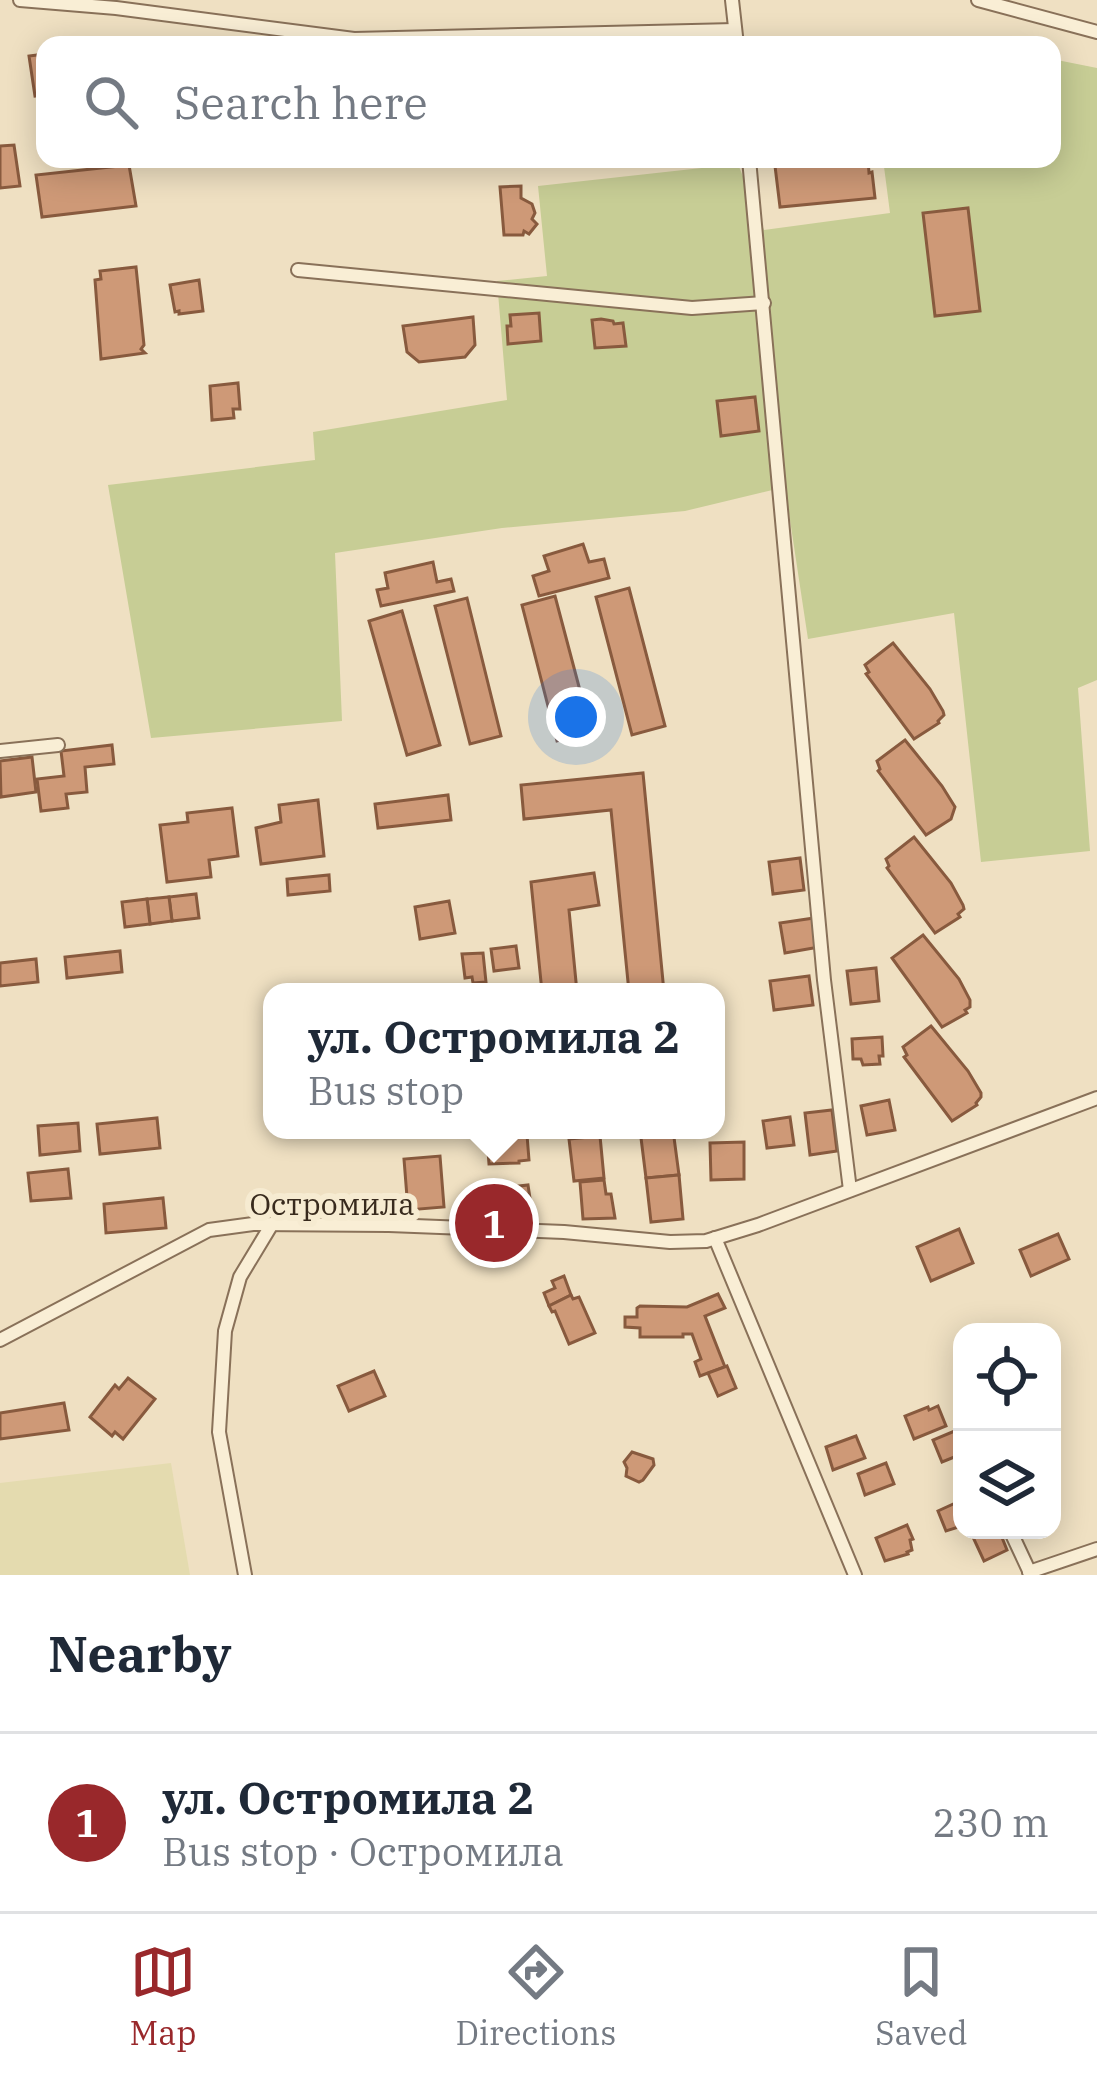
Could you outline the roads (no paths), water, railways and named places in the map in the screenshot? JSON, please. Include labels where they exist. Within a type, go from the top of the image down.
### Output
[{"type":"street","points":[[20,0],[331,36]]},
{"type":"street","points":[[732,0],[736,36]]},
{"type":"street","points":[[978,0],[1097,32]]},
{"type":"street","points":[[750,168],[824,980],[850,1190]]},
{"type":"street","points":[[298,270],[692,308],[764,303]]},
{"type":"street","points":[[0,751],[58,745]]},
{"type":"street","name":"Остромила","points":[[0,1340],[209,1230],[272,1224],[388,1225],[706,1241],[1097,1098]]},
{"type":"street","points":[[244,1575],[219,1432],[225,1331],[240,1276],[272,1224]]},
{"type":"street","points":[[715,1238],[855,1575]]},
{"type":"street","points":[[1014,1539],[1030,1573],[1097,1549]]},
{"type":"place","name":"ул. Остромила 2","points":[[494,1223]]}]
